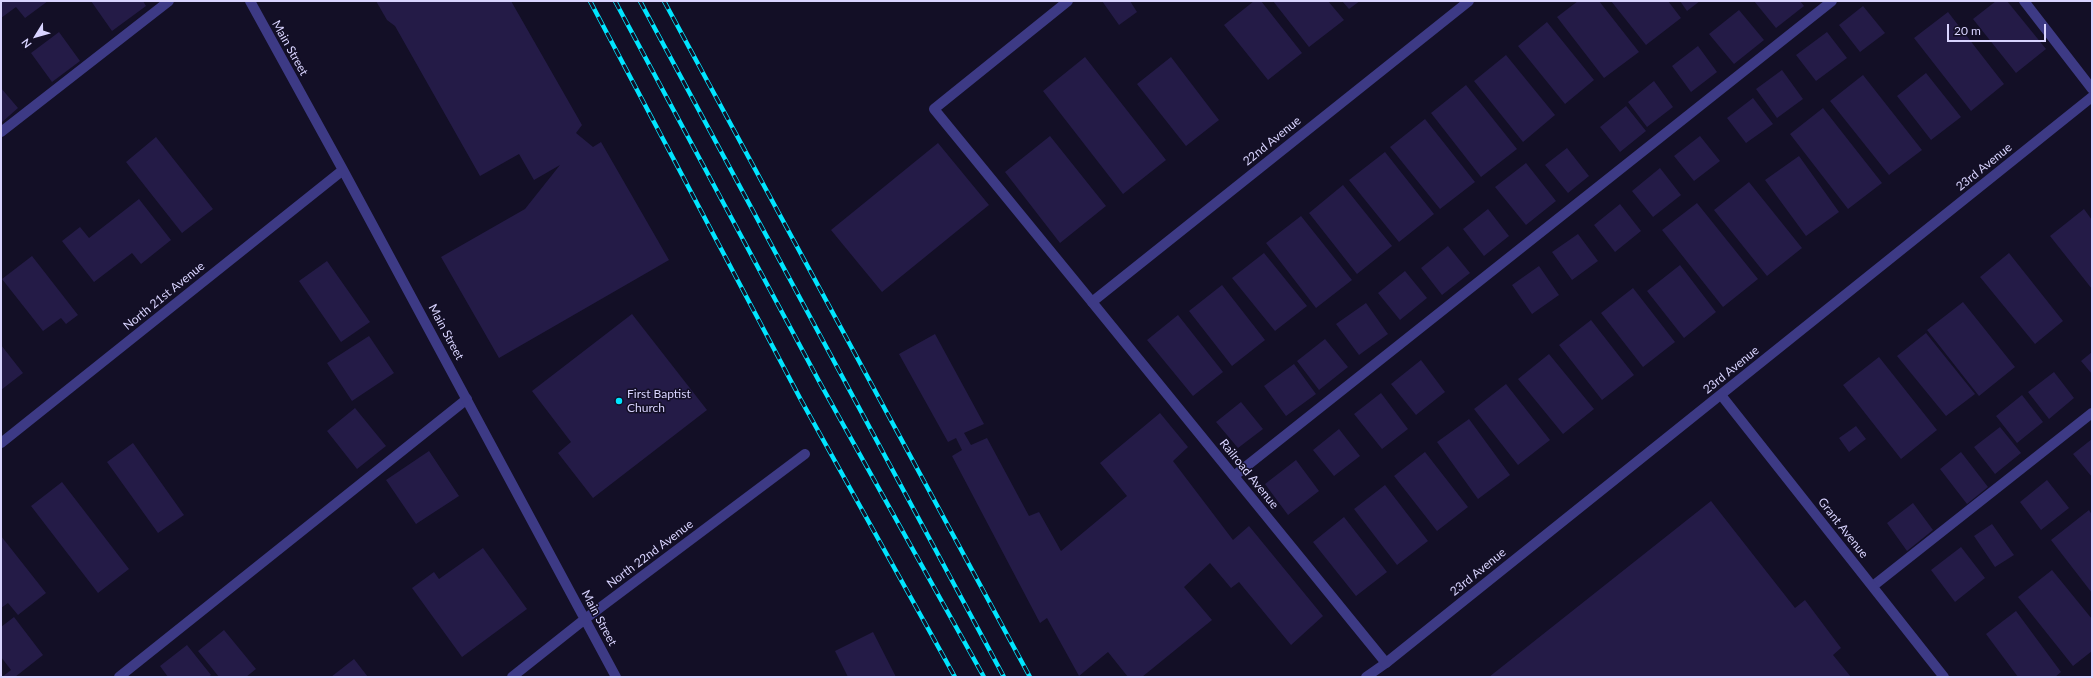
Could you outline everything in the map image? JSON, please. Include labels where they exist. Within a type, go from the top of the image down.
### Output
[{"type":"street","points":[[1,132],[168,1]]},
{"type":"street","name":"Main Street","points":[[250,1],[467,399],[616,677]]},
{"type":"street","name":"Railroad Avenue","points":[[1068,1],[934,109],[1386,663]]},
{"type":"street","name":"22nd Avenue","points":[[1092,302],[1469,1]]},
{"type":"street","points":[[1234,476],[1832,1]]},
{"type":"street","points":[[2024,1],[2092,89]]},
{"type":"street","name":"23rd Avenue","points":[[1366,677],[1386,663],[2092,97]]},
{"type":"street","name":"North 21st Avenue","points":[[1,443],[343,170]]},
{"type":"street","name":"Grant Avenue","points":[[1721,395],[1944,677]]},
{"type":"street","points":[[118,677],[467,399]]},
{"type":"street","points":[[1873,586],[2092,413]]},
{"type":"street","name":"North 22nd Avenue","points":[[512,677],[585,619],[805,454]]},
{"type":"building","points":[[1,1],[48,1],[25,18],[16,7],[1,18]]},
{"type":"building","points":[[91,1],[143,1],[146,6],[112,31]]},
{"type":"building","points":[[376,1],[511,1],[582,125],[576,133],[593,147],[601,142],[669,260],[499,358],[441,257],[525,209],[560,165],[534,180],[519,154],[480,176],[395,26],[387,20]]},
{"type":"building","points":[[1102,1],[1130,1],[1137,12],[1119,25]]},
{"type":"building","points":[[1254,1],[1261,1],[1302,53],[1268,80],[1224,25]]},
{"type":"building","points":[[1273,1],[1328,1],[1344,20],[1309,47]]},
{"type":"building","points":[[1342,1],[1360,1],[1349,9]]},
{"type":"building","points":[[1578,1],[1599,1],[1639,52],[1604,78],[1557,17]]},
{"type":"building","points":[[1611,1],[1668,1],[1681,18],[1646,45]]},
{"type":"building","points":[[1680,1],[1700,1],[1687,11]]},
{"type":"building","points":[[1754,1],[1800,1],[1804,6],[1776,28]]},
{"type":"building","points":[[1996,1],[2007,1],[2046,49],[2016,73],[1973,19]]},
{"type":"building","points":[[1863,6],[1885,33],[1860,52],[1839,25]]},
{"type":"building","points":[[1739,10],[1764,40],[1734,64],[1709,34]]},
{"type":"building","points":[[1948,12],[2004,84],[1971,111],[1914,38]]},
{"type":"building","points":[[1547,22],[1594,80],[1565,104],[1518,46]]},
{"type":"building","points":[[59,32],[80,61],[52,82],[31,53]]},
{"type":"building","points":[[1827,32],[1847,58],[1816,81],[1796,55]]},
{"type":"building","points":[[1698,46],[1717,72],[1691,92],[1672,66]]},
{"type":"building","points":[[1506,55],[1555,115],[1523,142],[1474,81]]},
{"type":"building","points":[[1085,57],[1166,160],[1123,194],[1043,91]]},
{"type":"building","points":[[1171,57],[1219,120],[1186,146],[1137,84]]},
{"type":"building","points":[[1782,70],[1803,99],[1777,118],[1756,89]]},
{"type":"building","points":[[1926,73],[1961,117],[1931,140],[1897,96]]},
{"type":"building","points":[[1863,75],[1922,150],[1889,175],[1830,101]]},
{"type":"building","points":[[1654,81],[1673,107],[1647,127],[1628,102]]},
{"type":"building","points":[[1466,85],[1517,149],[1481,177],[1431,113]]},
{"type":"building","points":[[1,88],[18,108],[1,123]]},
{"type":"building","points":[[1753,98],[1773,124],[1746,143],[1727,118]]},
{"type":"building","points":[[1626,106],[1646,131],[1620,152],[1600,127]]},
{"type":"building","points":[[1823,108],[1882,183],[1848,209],[1790,134]]},
{"type":"building","points":[[1425,119],[1475,182],[1440,209],[1390,147]]},
{"type":"building","points":[[1050,136],[1106,206],[1060,243],[1005,172]]},
{"type":"building","points":[[1700,136],[1720,161],[1694,181],[1674,156]]},
{"type":"building","points":[[156,137],[213,209],[182,233],[126,162]]},
{"type":"building","points":[[938,143],[989,205],[882,292],[831,230]]},
{"type":"building","points":[[1567,148],[1589,176],[1568,193],[1545,165]]},
{"type":"building","points":[[1385,152],[1434,214],[1399,242],[1349,180]]},
{"type":"building","points":[[1799,156],[1839,212],[1806,236],[1765,180]]},
{"type":"building","points":[[1526,163],[1556,201],[1526,225],[1495,187]]},
{"type":"building","points":[[1660,168],[1681,195],[1653,217],[1632,191]]},
{"type":"building","points":[[1749,182],[1802,248],[1767,276],[1714,210]]},
{"type":"building","points":[[1343,185],[1392,246],[1357,274],[1309,213]]},
{"type":"building","points":[[139,199],[171,240],[141,264],[132,253],[94,282],[62,241],[80,227],[89,238]]},
{"type":"building","points":[[1697,203],[1758,279],[1723,307],[1662,230]]},
{"type":"building","points":[[1620,204],[1641,231],[1615,252],[1594,225]]},
{"type":"building","points":[[1488,209],[1509,236],[1484,256],[1463,229]]},
{"type":"building","points":[[2084,209],[2092,220],[2092,289],[2050,236]]},
{"type":"building","points":[[1301,216],[1352,280],[1316,308],[1266,243]]},
{"type":"building","points":[[1578,234],[1598,261],[1572,280],[1552,252]]},
{"type":"building","points":[[1448,246],[1470,273],[1442,295],[1421,268]]},
{"type":"building","points":[[1264,253],[1307,306],[1275,331],[1232,278]]},
{"type":"building","points":[[2009,253],[2063,321],[2035,344],[1980,277]]},
{"type":"building","points":[[32,256],[78,315],[66,324],[61,318],[43,331],[2,279]]},
{"type":"building","points":[[327,261],[370,322],[341,342],[299,281]]},
{"type":"building","points":[[1680,265],[1716,312],[1684,338],[1647,291]]},
{"type":"building","points":[[1539,266],[1559,295],[1532,314],[1512,285]]},
{"type":"building","points":[[1405,271],[1427,298],[1400,320],[1378,293]]},
{"type":"building","points":[[1222,285],[1265,340],[1232,366],[1189,311]]},
{"type":"building","points":[[1633,288],[1675,342],[1643,367],[1601,313]]},
{"type":"building","points":[[1963,302],[2015,367],[1979,396],[1927,330]]},
{"type":"building","points":[[1366,303],[1388,334],[1359,355],[1336,324]]},
{"type":"building","name":"First Baptist Church","points":[[632,314],[707,410],[593,498],[558,453],[571,442],[532,391]]},
{"type":"building","points":[[1178,315],[1223,372],[1193,396],[1147,340]]},
{"type":"building","points":[[1591,320],[1634,375],[1602,400],[1559,345]]},
{"type":"building","points":[[1926,333],[1975,394],[1946,416],[1897,356]]},
{"type":"building","points":[[935,334],[984,424],[964,433],[971,445],[987,438],[1029,516],[1039,512],[1061,551],[1127,496],[1100,463],[1160,413],[1188,447],[1173,461],[1233,540],[1249,526],[1323,616],[1291,645],[1239,582],[1231,588],[1210,563],[1184,587],[1212,620],[1142,677],[1128,677],[1108,652],[1079,676],[1047,618],[1040,623],[952,456],[962,450],[956,438],[948,442],[899,354]]},
{"type":"building","points":[[369,336],[394,373],[352,401],[327,363]]},
{"type":"building","points":[[1325,339],[1348,367],[1319,390],[1297,361]]},
{"type":"building","points":[[1,345],[23,373],[1,390]]},
{"type":"building","points":[[2092,352],[2092,374],[2081,361]]},
{"type":"building","points":[[1549,354],[1594,409],[1563,434],[1518,379]]},
{"type":"building","points":[[1879,357],[1937,430],[1901,459],[1843,385]]},
{"type":"building","points":[[1421,360],[1445,392],[1416,415],[1391,384]]},
{"type":"building","points":[[1294,364],[1316,394],[1286,416],[1264,386]]},
{"type":"building","points":[[2054,372],[2074,398],[2049,419],[2028,392]]},
{"type":"building","points":[[1506,384],[1550,440],[1518,465],[1474,409]]},
{"type":"building","points":[[1381,393],[1408,429],[1382,449],[1354,414]]},
{"type":"building","points":[[2022,395],[2043,422],[2017,443],[1996,416]]},
{"type":"building","points":[[1241,402],[1263,429],[1238,448],[1216,422]]},
{"type":"building","points":[[355,408],[386,446],[357,469],[327,431]]},
{"type":"building","points":[[1469,419],[1510,475],[1478,499],[1437,442]]},
{"type":"building","points":[[1856,426],[1866,439],[1849,452],[1839,438]]},
{"type":"building","points":[[2000,427],[2021,453],[1995,474],[1974,447]]},
{"type":"building","points":[[1339,429],[1360,456],[1334,476],[1313,450]]},
{"type":"building","points":[[2092,439],[2092,477],[2073,454]]},
{"type":"building","points":[[133,443],[184,515],[158,533],[107,462]]},
{"type":"building","points":[[429,451],[459,496],[416,524],[386,480]]},
{"type":"building","points":[[1425,452],[1468,507],[1437,531],[1394,476]]},
{"type":"building","points":[[1961,452],[1988,487],[1967,504],[1940,469]]},
{"type":"building","points":[[1296,460],[1319,491],[1288,515],[1265,484]]},
{"type":"building","points":[[2047,480],[2069,508],[2041,530],[2020,502]]},
{"type":"building","points":[[62,482],[129,569],[98,593],[31,506]]},
{"type":"building","points":[[1385,485],[1428,541],[1397,565],[1354,509]]},
{"type":"building","points":[[1711,501],[1795,608],[1805,600],[1841,648],[1833,655],[1851,677],[1489,677]]},
{"type":"building","points":[[1913,503],[1933,530],[1907,551],[1887,523]]},
{"type":"building","points":[[2089,510],[2092,515],[2092,593],[2051,540]]},
{"type":"building","points":[[1344,517],[1387,572],[1356,596],[1313,542]]},
{"type":"building","points":[[1992,524],[2014,555],[1995,567],[1974,536]]},
{"type":"building","points":[[1,536],[46,593],[18,615],[8,603],[1,608]]},
{"type":"building","points":[[1961,547],[1985,578],[1955,602],[1931,570]]},
{"type":"building","points":[[483,548],[527,609],[462,657],[412,588],[434,572],[439,579]]},
{"type":"building","points":[[2052,570],[2092,619],[2092,651],[2073,666],[2018,597]]},
{"type":"building","points":[[2016,611],[2061,672],[2055,677],[2018,677],[1986,634]]},
{"type":"building","points":[[14,617],[43,655],[15,677],[2,677],[11,670],[1,657],[1,627]]},
{"type":"building","points":[[224,630],[256,669],[246,677],[219,677],[198,651]]},
{"type":"building","points":[[873,632],[896,677],[848,677],[835,651]]},
{"type":"building","points":[[187,645],[211,675],[208,677],[168,677],[160,666]]},
{"type":"building","points":[[354,659],[368,677],[331,677]]},
{"type":"railway","points":[[590,1],[801,400],[955,677]]},
{"type":"railway","points":[[615,1],[820,383],[984,677]]},
{"type":"railway","points":[[640,1],[1004,677]]},
{"type":"railway","points":[[664,1],[1030,677]]},
{"type":"place","name":"First Baptist Church","points":[[619,401]]}]
